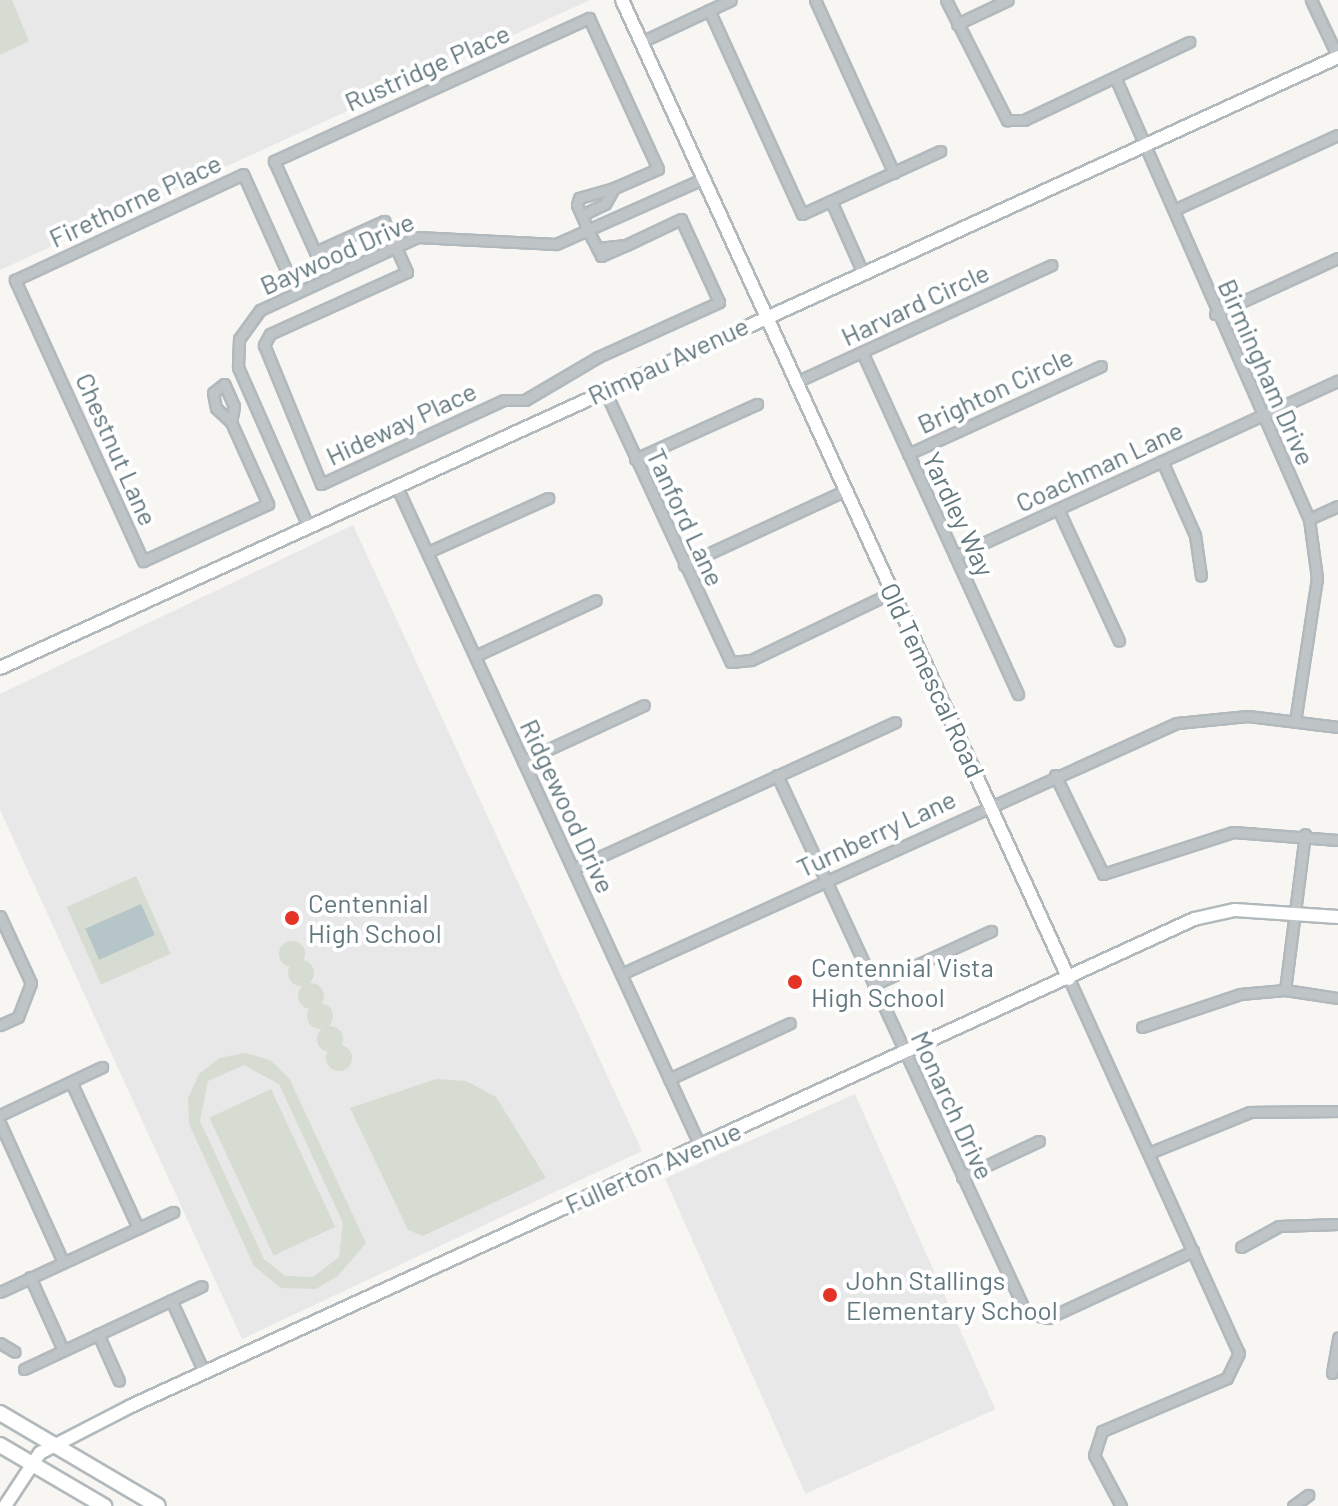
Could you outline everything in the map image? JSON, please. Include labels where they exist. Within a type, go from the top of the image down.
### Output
[{"type":"main road","name":"Old Temescal Road","points":[[622,0],[1069,979]]},
{"type":"main road","name":"Rimpau Avenue","points":[[0,668],[862,271],[1338,57]]},
{"type":"main road","name":"Fullerton Avenue","points":[[5,1506],[31,1463],[54,1444],[204,1372],[1214,913],[1295,912],[1338,917]]},
{"type":"main road","points":[[0,1413],[158,1506]]},
{"type":"main road","points":[[0,1445],[104,1506]]},
{"type":"street","points":[[641,42],[731,0]]},
{"type":"street","points":[[815,0],[894,173]]},
{"type":"street","points":[[946,0],[1007,120],[1024,120],[1189,42]]},
{"type":"street","points":[[957,24],[1008,0]]},
{"type":"street","points":[[1311,0],[1338,57]]},
{"type":"street","points":[[709,10],[802,214],[940,151]]},
{"type":"street","name":"Rustridge Place","points":[[395,246],[384,221],[315,252],[274,161],[589,18],[658,169],[614,188],[579,198],[582,215],[605,204],[614,188]]},
{"type":"street","name":"Birmingham Drive","points":[[1115,77],[1176,209],[1215,314],[1309,519],[1317,578],[1295,721]]},
{"type":"street","points":[[1176,209],[1338,135]]},
{"type":"street","name":"Firethorne Place","points":[[15,280],[243,174],[296,292]]},
{"type":"street","name":"Baywood Drive","points":[[308,526],[241,379],[237,349],[248,323],[296,292],[395,246],[430,234],[556,244],[703,179]]},
{"type":"street","points":[[831,201],[862,271]]},
{"type":"street","points":[[582,215],[589,231]]},
{"type":"street","name":"Hideway Place","points":[[395,246],[407,272],[270,334],[264,345],[321,484],[504,400],[525,400],[598,357],[719,302],[681,219],[626,245],[611,257],[597,248],[589,231]]},
{"type":"street","points":[[1215,314],[1338,258]]},
{"type":"street","name":"Harvard Circle","points":[[796,382],[1052,265]]},
{"type":"street","name":"Chestnut Lane","points":[[15,280],[143,561],[268,504],[231,422],[213,399],[224,384],[234,406],[231,422]]},
{"type":"street","name":"Yardley Way","points":[[862,352],[1018,694]]},
{"type":"street","name":"Brighton Circle","points":[[908,454],[1101,366]]},
{"type":"street","points":[[224,384],[241,379]]},
{"type":"street","name":"Coachman Lane","points":[[955,556],[1338,381]]},
{"type":"street","name":"Tanford Lane","points":[[604,389],[731,662],[751,660],[893,592]]},
{"type":"street","points":[[635,459],[757,404]]},
{"type":"street","points":[[1162,461],[1195,535],[1201,576]]},
{"type":"street","name":"Ridgewood Drive","points":[[396,485],[700,1146]]},
{"type":"street","points":[[684,565],[846,490]]},
{"type":"street","points":[[428,552],[548,498]]},
{"type":"street","points":[[1309,519],[1338,506]]},
{"type":"street","points":[[1058,509],[1119,641]]},
{"type":"street","points":[[475,656],[596,600]]},
{"type":"street","points":[[523,761],[644,705]]},
{"type":"street","name":"Turnberry Lane","points":[[621,974],[1055,775],[1199,717],[1295,721],[1338,727]]},
{"type":"street","points":[[573,869],[895,722]]},
{"type":"street","name":"Monarch Drive","points":[[777,775],[1021,1307],[1033,1317],[1048,1318],[1193,1251]]},
{"type":"street","points":[[1055,775],[1103,874],[1205,837],[1305,834],[1338,840]]},
{"type":"street","points":[[1285,990],[1305,834]]},
{"type":"street","points":[[0,916],[31,983],[26,1005],[0,1025]]},
{"type":"street","points":[[873,985],[991,931]]},
{"type":"street","name":"Old Temescal Road","points":[[1069,979],[1193,1251],[1239,1362],[1227,1378],[1102,1431],[1094,1455],[1121,1506]]},
{"type":"street","points":[[1142,1027],[1218,997],[1285,990],[1338,998]]},
{"type":"street","points":[[669,1079],[790,1023]]},
{"type":"street","points":[[0,1115],[102,1067]]},
{"type":"street","points":[[71,1082],[138,1228]]},
{"type":"street","points":[[1149,1153],[1250,1112],[1338,1111]]},
{"type":"street","points":[[0,1123],[4,1144],[63,1262]]},
{"type":"street","points":[[962,1177],[1039,1141]]},
{"type":"street","points":[[0,1292],[173,1212]]},
{"type":"street","points":[[1241,1247],[1279,1226],[1338,1224]]},
{"type":"street","points":[[30,1277],[63,1350]]},
{"type":"street","points":[[24,1369],[202,1286]]},
{"type":"street","points":[[171,1300],[204,1372]]},
{"type":"street","points":[[98,1334],[119,1381]]},
{"type":"street","points":[[1332,1373],[1338,1338]]},
{"type":"street","points":[[0,1343],[15,1352]]},
{"type":"street","points":[[1293,1506],[1308,1495]]},
{"type":"shaded area","points":[[0,0],[590,0],[0,270]]},
{"type":"shaded area","points":[[0,0],[12,0],[29,41],[0,55]]},
{"type":"shaded area","name":"Centennial High School","points":[[353,525],[642,1151],[242,1339],[0,810],[0,694]]},
{"type":"shaded area","points":[[136,876],[171,954],[101,985],[67,907]]},
{"type":"shaded area","points":[[141,904],[155,935],[99,960],[85,929]]},
{"type":"shaded area","points":[[292,941],[301,945],[305,954],[301,963],[292,967],[283,963],[279,954],[283,945]]},
{"type":"shaded area","points":[[301,960],[310,964],[314,973],[310,982],[301,986],[292,982],[288,973],[292,964]]},
{"type":"shaded area","points":[[311,983],[320,987],[324,996],[320,1005],[311,1009],[302,1005],[298,996],[302,987]]},
{"type":"shaded area","points":[[320,1003],[329,1007],[333,1016],[329,1025],[320,1029],[311,1025],[307,1016],[311,1007]]},
{"type":"shaded area","points":[[330,1026],[339,1030],[343,1039],[339,1048],[330,1052],[321,1048],[317,1039],[321,1030]]},
{"type":"shaded area","points":[[339,1045],[348,1049],[352,1058],[348,1067],[339,1071],[330,1067],[326,1058],[330,1049]]},
{"type":"shaded area","points":[[245,1053],[270,1060],[289,1078],[366,1243],[338,1276],[316,1289],[281,1288],[254,1266],[189,1124],[188,1098],[199,1074],[219,1058]],"holes":[[[244,1065],[279,1084],[343,1223],[339,1257],[313,1277],[285,1276],[264,1259],[200,1121],[208,1081]]]},
{"type":"shaded area","points":[[436,1079],[466,1081],[496,1097],[546,1178],[423,1236],[408,1230],[350,1108]]},
{"type":"shaded area","points":[[271,1089],[335,1227],[274,1255],[209,1118]]},
{"type":"shaded area","name":"John Stallings Elementary School","points":[[855,1094],[995,1409],[805,1494],[665,1179]]},
{"type":"place","name":"Centennial High School","points":[[292,918]]},
{"type":"place","name":"Centennial Vista High School","points":[[795,982]]},
{"type":"place","name":"John Stallings Elementary School","points":[[830,1295]]}]
